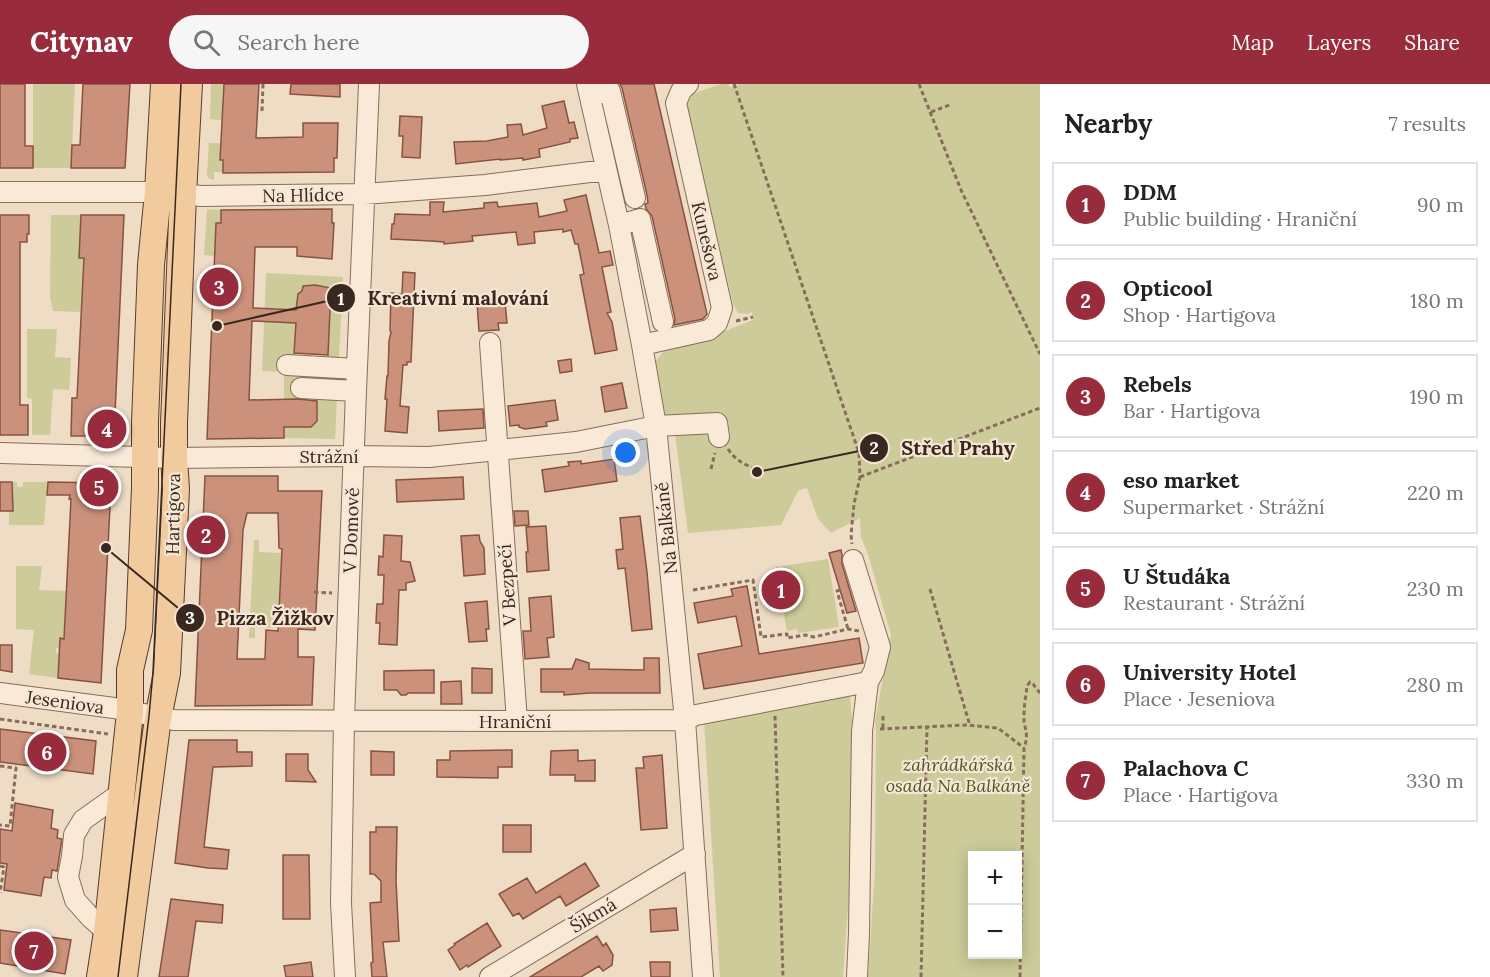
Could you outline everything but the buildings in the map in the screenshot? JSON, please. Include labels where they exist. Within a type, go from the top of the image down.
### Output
[{"type":"main road","name":"Hartigova","points":[[124,977],[158,718],[168,666],[176,489],[171,193],[164,84]]},
{"type":"main road","name":"Hartigova","points":[[100,977],[107,932],[130,712],[130,670],[139,630],[151,265],[171,193],[189,84]]},
{"type":"street","name":"V Domově","points":[[345,977],[340,903],[344,720],[369,84]]},
{"type":"street","name":"Kunešova","points":[[642,345],[709,330],[717,323],[722,308],[676,103],[681,91],[688,84]]},
{"type":"street","name":"Na Balkáně","points":[[589,89],[619,225],[656,426],[685,720],[703,977]]},
{"type":"street","points":[[589,89],[610,91],[635,198]]},
{"type":"street","name":"Na Hlídce","points":[[0,192],[171,193],[206,196],[364,194],[485,185],[606,170]]},
{"type":"street","points":[[619,225],[640,219],[663,322]]},
{"type":"street","name":"V Bezpečí","points":[[490,343],[517,721]]},
{"type":"street","points":[[286,365],[357,369]]},
{"type":"street","points":[[302,388],[356,391]]},
{"type":"street","name":"Strážní","points":[[0,453],[145,458],[429,457],[576,442],[656,426],[717,423],[719,437]]},
{"type":"street","points":[[853,560],[880,647],[874,671],[868,682],[862,730],[857,977]]},
{"type":"street","name":"Hraniční","points":[[158,718],[174,720],[685,720],[696,715],[868,682]]},
{"type":"street","name":"Jeseniova","points":[[0,693],[114,708],[158,718]]},
{"type":"street","points":[[107,932],[75,900],[68,877],[74,835],[83,820],[121,793]]},
{"type":"street","name":"Šikmá","points":[[490,977],[695,854]]},
{"type":"path","points":[[262,111],[263,84]]},
{"type":"path","points":[[734,84],[859,453],[860,477],[851,535],[853,560]]},
{"type":"path","points":[[919,84],[961,190],[1040,354]]},
{"type":"path","points":[[930,112],[952,104]]},
{"type":"path","points":[[860,477],[1040,408]]},
{"type":"path","points":[[719,437],[732,455],[743,464],[752,467]]},
{"type":"path","points":[[693,590],[753,580],[761,637],[787,634],[787,638],[805,635],[814,637],[848,629],[876,633]]},
{"type":"path","points":[[930,589],[970,726]]},
{"type":"path","points":[[840,590],[837,591],[848,629]]},
{"type":"path","points":[[314,592],[329,593]]},
{"type":"path","points":[[1020,977],[1024,748],[1027,741],[1023,717],[1027,686],[1030,682],[1040,693]]},
{"type":"path","points":[[775,699],[783,977]]},
{"type":"path","points":[[883,713],[884,729]]},
{"type":"path","points":[[0,718],[111,734]]},
{"type":"path","points":[[862,730],[970,726],[998,728],[1024,748]]},
{"type":"path","points":[[921,977],[927,727]]},
{"type":"path","points":[[0,766],[16,768],[10,826],[0,825]]},
{"type":"path","points":[[0,866],[4,867],[0,893]]},
{"type":"green space","points":[[33,84],[75,84],[71,168],[33,168]]},
{"type":"green space","points":[[211,84],[223,84],[222,120],[210,119]]},
{"type":"green space","points":[[721,84],[728,84],[730,87],[741,84],[1040,84],[1040,977],[868,977],[875,868],[875,721],[891,635],[861,537],[860,518],[831,533],[818,519],[807,488],[798,491],[781,525],[688,533],[674,426],[672,419],[659,412],[650,368],[664,351],[710,337],[753,320],[752,312],[738,313],[733,303],[686,108],[692,94]]},
{"type":"green space","points":[[209,143],[221,143],[220,159],[223,160],[223,172],[214,172],[214,180],[208,178],[207,174]]},
{"type":"green space","points":[[207,209],[221,210],[215,256],[204,255]]},
{"type":"green space","points":[[51,215],[81,215],[79,258],[84,258],[82,312],[53,311],[50,297]]},
{"type":"green space","points":[[266,273],[343,277],[335,439],[284,438],[284,427],[317,410],[317,395],[298,396],[298,402],[284,402],[284,372],[262,371]],"holes":[[[303,287],[331,288],[327,362],[294,357],[296,325]]]},
{"type":"green space","points":[[27,329],[57,329],[55,357],[71,358],[69,390],[53,389],[50,435],[32,435],[32,399],[27,398]]},
{"type":"green space","points":[[12,482],[17,482],[17,487],[23,487],[23,482],[47,482],[44,525],[9,525],[9,511],[13,511]]},
{"type":"green space","points":[[254,540],[259,540],[259,552],[281,553],[278,628],[255,627],[255,638],[249,638]]},
{"type":"green space","points":[[828,559],[839,627],[798,633],[797,629],[787,631],[776,567]]},
{"type":"green space","points":[[16,566],[42,566],[39,590],[67,591],[64,639],[60,638],[60,648],[56,648],[56,653],[59,653],[58,678],[29,674],[34,630],[16,629]]},
{"type":"green space","name":"zahrádkářská osada Na Balkáně","points":[[849,689],[852,719],[851,866],[843,977],[720,977],[704,720]]},
{"type":"tram line","points":[[118,977],[153,672],[181,84]]},
{"type":"place","name":"Rebels","points":[[219,287]]},
{"type":"place","name":"Kreativní malování","points":[[217,326]]},
{"type":"place","name":"eso market","points":[[107,429]]},
{"type":"place","name":"Střed Prahy","points":[[757,472]]},
{"type":"place","name":"U Študáka","points":[[99,487]]},
{"type":"place","name":"Opticool","points":[[206,535]]},
{"type":"place","name":"Pizza Žižkov","points":[[106,548]]},
{"type":"place","name":"DDM","points":[[781,590]]},
{"type":"place","name":"University Hotel","points":[[47,752]]},
{"type":"place","name":"Palachova C","points":[[34,951]]}]
